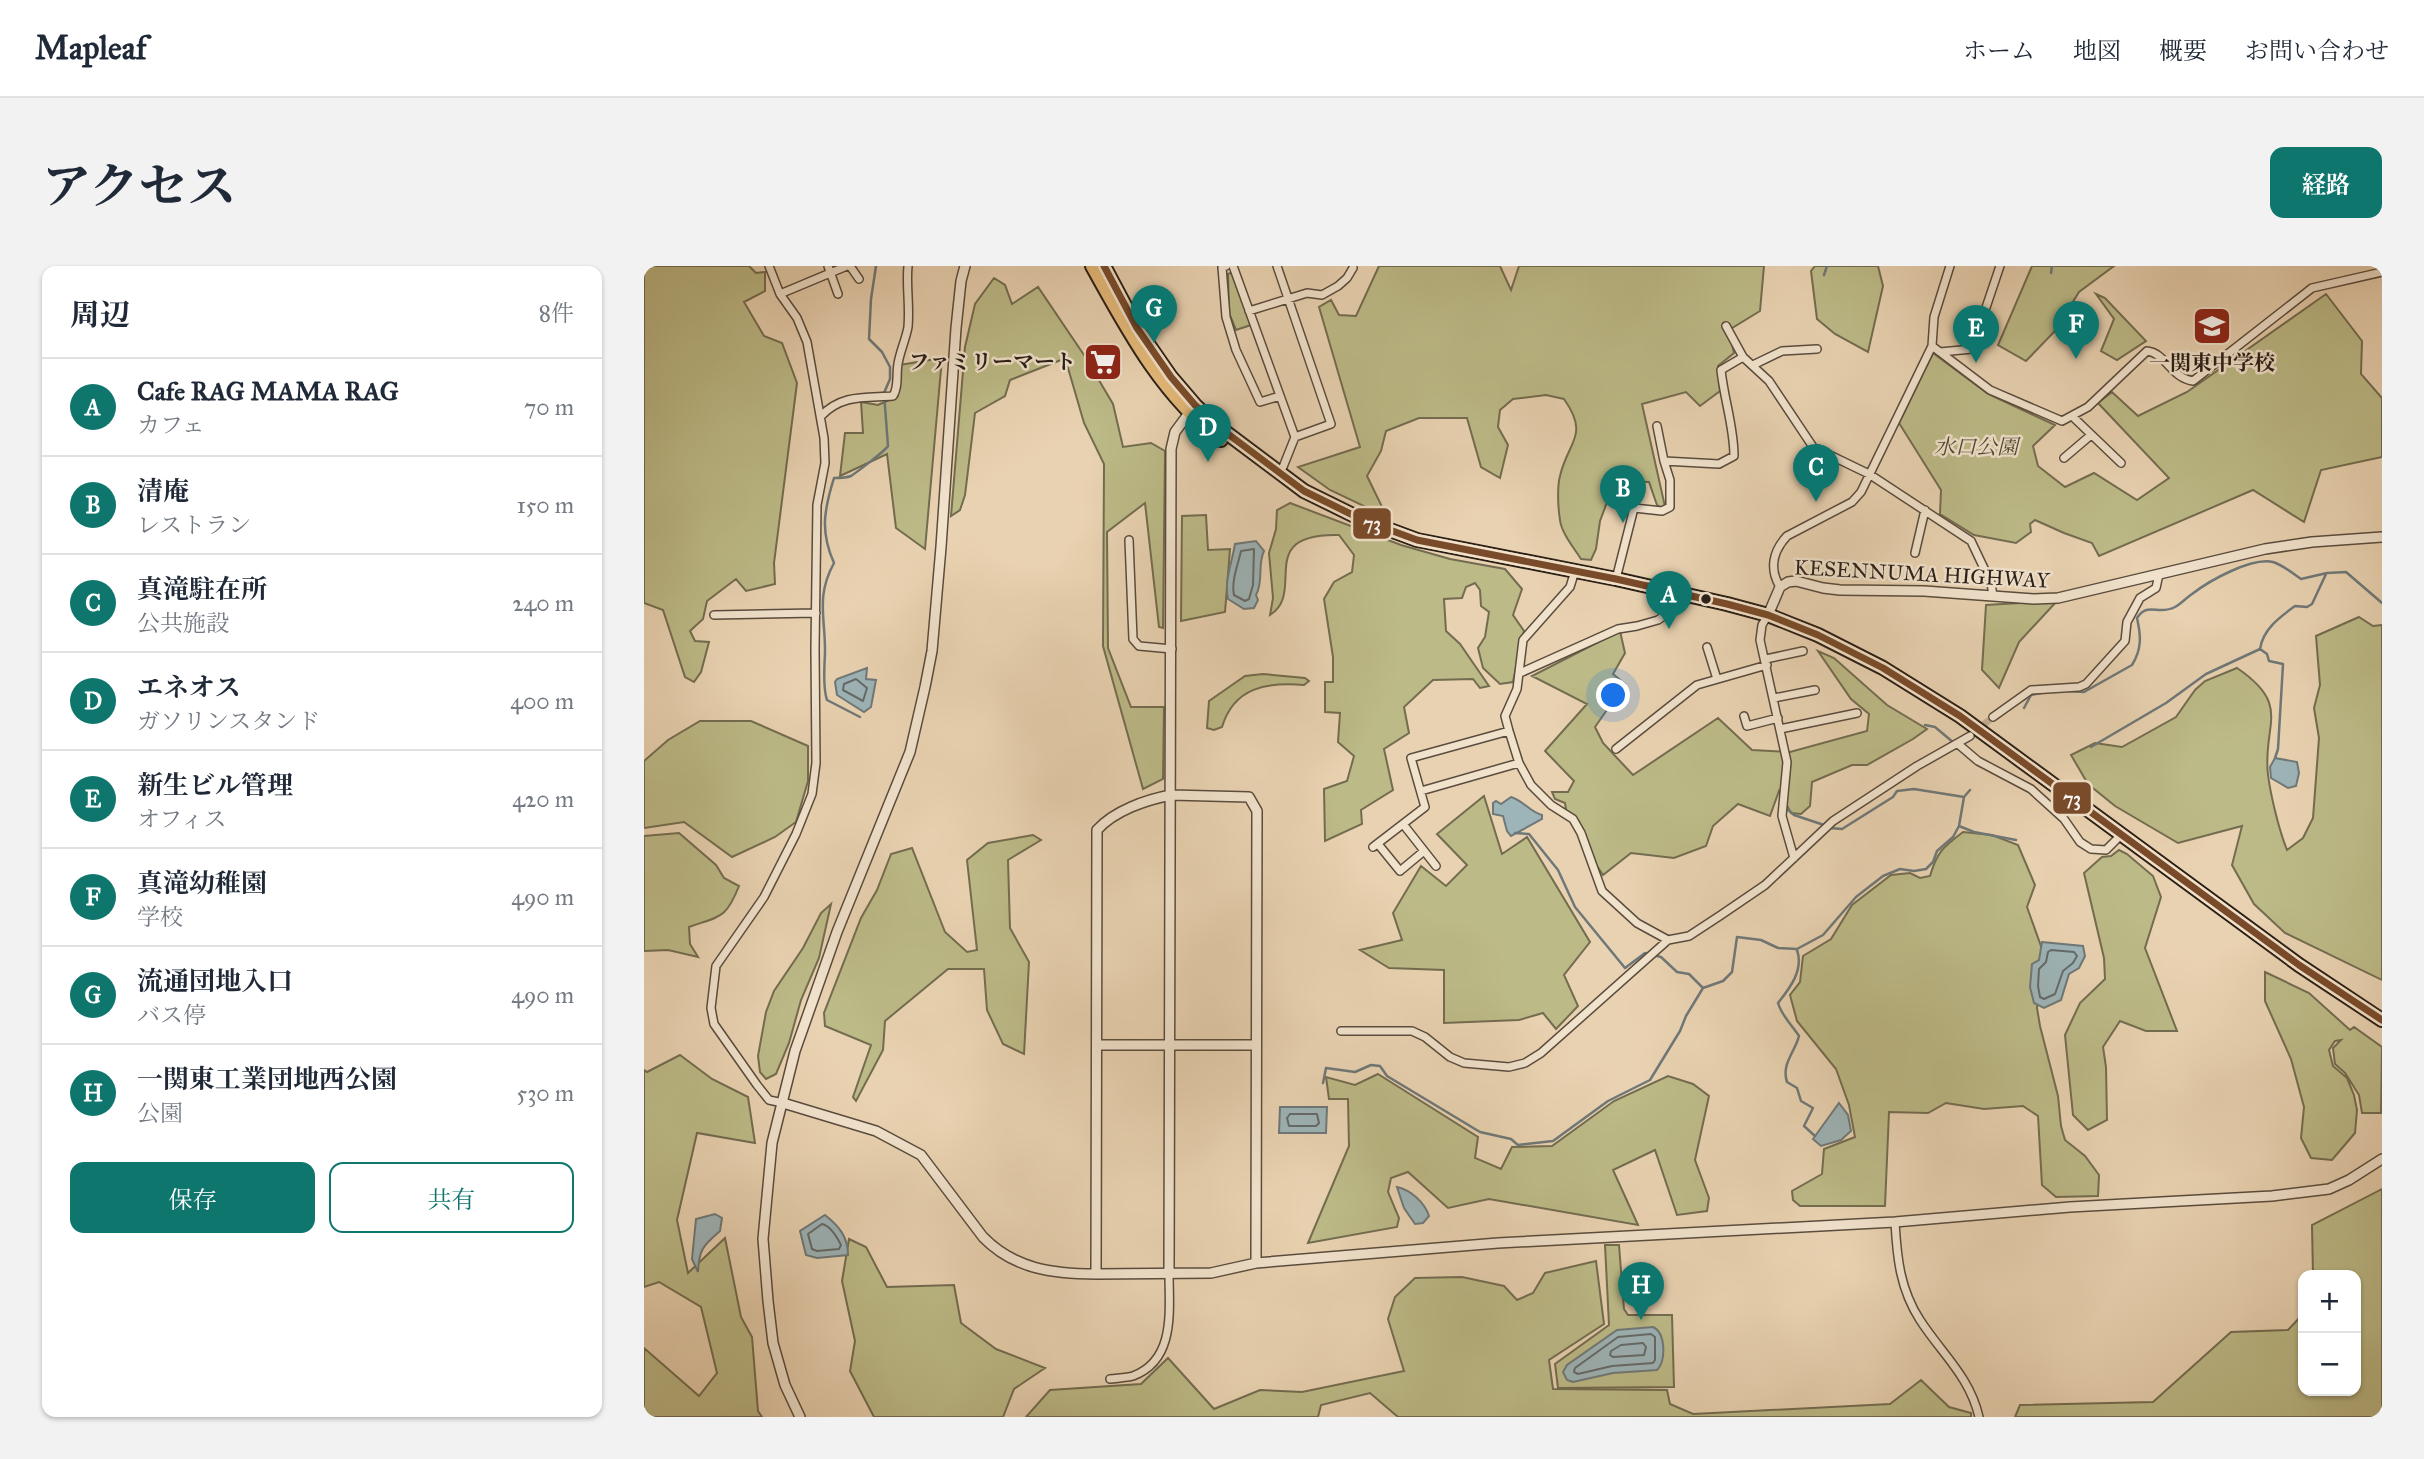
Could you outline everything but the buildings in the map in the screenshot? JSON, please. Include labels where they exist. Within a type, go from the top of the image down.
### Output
[{"type":"highway","points":[[1092,266],[1132,337],[1163,382],[1229,446],[1302,496],[1324,508],[1417,540],[1693,596],[1768,615],[1829,640],[1883,668],[1960,716],[2299,965],[2382,1020]]},
{"type":"highway","points":[[1104,266],[1137,328],[1192,409],[1304,491],[1363,520]]},
{"type":"street","points":[[769,266],[780,294],[797,318],[807,342],[821,416],[825,463],[817,505],[816,763],[812,794],[796,834],[764,897],[716,966],[711,1008],[714,1024],[769,1100],[876,1131],[921,1155],[983,1237],[995,1249],[1015,1261],[1061,1274],[1211,1273],[1256,1264],[1498,1243],[1895,1222],[2070,1207],[2312,1192],[2329,1189],[2349,1180],[2382,1158]]},
{"type":"street","points":[[780,294],[829,269],[848,266],[859,279]]},
{"type":"street","points":[[821,416],[831,405],[844,400],[893,396],[896,392],[897,367],[908,330],[908,266]]},
{"type":"street","points":[[800,1417],[785,1385],[773,1343],[763,1239],[772,1143],[795,1051],[837,932],[910,752],[925,687],[932,651],[956,328],[965,266]]},
{"type":"street","points":[[1226,266],[1222,267],[1226,317],[1236,350],[1260,402],[1280,396]]},
{"type":"street","points":[[1233,266],[1295,437],[1283,467],[1276,472]]},
{"type":"street","points":[[1277,266],[1331,424],[1295,437]]},
{"type":"street","points":[[1780,587],[1773,563],[1779,544],[1852,502],[1861,492],[1931,346],[1934,317],[1950,266]]},
{"type":"street","points":[[1939,352],[1972,349],[2000,266]]},
{"type":"street","points":[[1249,311],[1307,293],[1322,295],[1338,286],[1353,268]]},
{"type":"street","points":[[829,269],[838,295]]},
{"type":"street","points":[[1931,346],[1990,390],[2057,421],[2073,417],[2088,407],[2147,351],[2154,352],[2182,380],[2193,382],[2312,288],[2382,272]]},
{"type":"street","points":[[1726,326],[1743,357],[1769,381],[1813,447],[1869,474],[1971,541],[1991,583],[1993,596]]},
{"type":"street","points":[[1753,365],[1782,351],[1817,349]]},
{"type":"street","points":[[1664,461],[1719,464],[1734,456],[1721,370],[1743,357]]},
{"type":"street","points":[[1110,1379],[1133,1376],[1151,1363],[1165,1347],[1169,1323],[1171,449],[1175,432],[1192,409]]},
{"type":"street","points":[[2073,417],[2121,463]]},
{"type":"street","points":[[1616,579],[1634,508],[1662,511],[1670,508],[1670,480],[1657,426]]},
{"type":"street","points":[[2064,458],[2091,435]]},
{"type":"street","points":[[1916,553],[1925,510]]},
{"type":"street","name":"KESENNUMA HIGHWAY","points":[[1768,615],[1780,587],[1788,582],[1796,581],[1823,589],[2058,598],[2264,549],[2312,542],[2382,537]]},
{"type":"street","points":[[1129,541],[1133,639],[1139,646],[1172,649]]},
{"type":"street","points":[[1575,571],[1570,587],[1523,640],[1517,689],[1505,716],[1519,763],[1531,785],[1551,805],[1573,819],[1581,833],[1602,891],[1637,923],[1668,940]]},
{"type":"street","points":[[1993,717],[2031,690],[2079,687],[2086,684],[2126,641],[2127,622],[2132,609],[2140,598],[2157,588],[2159,574]]},
{"type":"street","points":[[1520,673],[1618,629],[1658,620],[1693,596]]},
{"type":"street","points":[[714,615],[816,613]]},
{"type":"street","points":[[1768,615],[1762,625],[1760,640],[1787,762],[1782,816],[1794,858]]},
{"type":"street","points":[[1707,647],[1717,679]]},
{"type":"street","points":[[1616,749],[1698,685],[1802,651]]},
{"type":"street","points":[[1774,698],[1815,690]]},
{"type":"street","points":[[1780,729],[1857,713]]},
{"type":"street","points":[[1744,716],[1746,726],[1778,718]]},
{"type":"street","points":[[1424,851],[1400,871],[1375,846],[1425,807],[1411,758],[1509,731]]},
{"type":"street","points":[[1341,1031],[1412,1031],[1425,1037],[1450,1057],[1464,1063],[1509,1067],[1525,1063],[1541,1053],[1668,940],[1689,936],[1721,915],[1765,885],[1844,814],[1917,766],[1970,736]]},
{"type":"street","points":[[1958,744],[1978,761],[2031,789],[2064,819],[2080,842],[2091,849],[2106,850],[2121,835]]},
{"type":"street","points":[[1420,791],[1519,763]]},
{"type":"street","points":[[1096,1275],[1097,830],[1107,818],[1155,798],[1171,795],[1249,797],[1257,811],[1256,1264]]},
{"type":"street","points":[[1403,824],[1436,866]]},
{"type":"street","points":[[1097,1045],[1256,1045]]},
{"type":"street","points":[[1895,1222],[1897,1265],[1906,1295],[1920,1321],[1974,1397],[1979,1417]]},
{"type":"green space","points":[[644,266],[749,266],[756,273],[765,272],[765,291],[744,302],[764,336],[782,343],[797,383],[774,563],[775,584],[746,591],[736,579],[707,601],[703,619],[690,631],[695,641],[709,642],[701,672],[694,682],[685,677],[663,610],[644,603]]},
{"type":"green space","points":[[1379,266],[1500,266],[1511,290],[1519,266],[1764,266],[1760,311],[1729,330],[1734,353],[1718,366],[1720,391],[1700,406],[1686,392],[1642,404],[1666,511],[1657,505],[1649,482],[1615,481],[1600,521],[1596,549],[1591,560],[1581,559],[1565,535],[1560,520],[1559,481],[1576,430],[1572,411],[1564,399],[1546,395],[1513,399],[1500,410],[1498,427],[1508,445],[1500,478],[1481,467],[1467,418],[1419,418],[1386,431],[1381,451],[1367,476],[1387,517],[1330,490],[1298,467],[1360,447],[1319,307],[1331,300],[1339,315],[1356,316]]},
{"type":"green space","points":[[1815,266],[1878,266],[1883,286],[1868,352],[1835,334],[1817,319],[1811,271]]},
{"type":"green space","points":[[2032,266],[2114,266],[2079,292],[2055,331],[2026,361],[1998,345]]},
{"type":"green space","points":[[1233,272],[1251,325],[1236,330],[1229,313],[1228,274]]},
{"type":"green space","points":[[994,278],[1005,285],[1012,304],[1038,287],[1113,404],[1123,447],[1151,443],[1165,451],[1163,628],[1159,627],[1145,503],[1107,532],[1108,648],[1131,707],[1164,707],[1163,779],[1143,789],[1103,646],[1104,464],[1084,423],[1068,368],[1061,360],[1010,380],[1005,396],[975,413],[965,495],[960,510],[951,516],[965,347],[975,304]]},
{"type":"green space","points":[[2096,294],[2105,298],[2146,341],[2117,360],[2101,351],[2114,319]]},
{"type":"green space","name":"水口公園","points":[[2326,294],[2362,341],[2361,374],[2382,398],[2382,457],[2321,470],[2304,522],[2253,490],[2099,556],[2092,543],[2035,520],[2030,524],[2031,532],[2016,543],[1974,535],[1940,514],[1941,490],[1899,423],[1933,353],[1988,394],[2055,425],[2033,446],[2038,466],[2065,487],[2094,473],[2137,500],[2169,478],[2098,403],[2112,392],[2138,416],[2187,392]]},
{"type":"green space","points":[[942,358],[925,549],[896,528],[887,454],[840,476],[845,433],[863,433],[861,402],[878,405],[898,396],[899,365]]},
{"type":"green space","points":[[1290,503],[1401,545],[1450,559],[1505,569],[1522,589],[1513,615],[1524,631],[1513,682],[1500,684],[1483,668],[1478,648],[1485,637],[1489,612],[1481,606],[1480,590],[1475,583],[1466,587],[1462,598],[1444,599],[1446,631],[1460,644],[1489,686],[1480,688],[1473,679],[1433,680],[1404,707],[1409,733],[1384,749],[1393,790],[1361,810],[1362,824],[1325,841],[1324,789],[1347,781],[1354,756],[1338,742],[1340,713],[1325,712],[1325,682],[1333,682],[1333,657],[1324,599],[1334,582],[1352,572],[1354,555],[1339,535],[1313,537],[1297,543],[1289,553],[1280,605],[1270,615],[1273,598],[1269,553],[1276,529],[1277,510]]},
{"type":"green space","points":[[1206,515],[1208,550],[1230,549],[1225,612],[1181,621],[1182,516]]},
{"type":"green space","points":[[2057,601],[2019,642],[1999,688],[1982,670],[1986,605]]},
{"type":"green space","points":[[2359,617],[2373,626],[2382,625],[2382,980],[2285,933],[2254,904],[2232,865],[2242,826],[2178,843],[2115,806],[2088,784],[2071,755],[2095,743],[2122,747],[2176,717],[2195,690],[2205,681],[2237,668],[2254,681],[2270,705],[2268,775],[2287,850],[2303,838],[2313,818],[2319,738],[2314,708],[2320,685],[2316,636]]},
{"type":"green space","points":[[1620,631],[1625,653],[1613,674],[1625,684],[1595,727],[1603,743],[1633,775],[1718,718],[1752,750],[1790,752],[1867,731],[1869,714],[1851,699],[1818,651],[1834,658],[1887,705],[1927,729],[1867,765],[1852,765],[1812,782],[1810,806],[1801,814],[1791,813],[1779,791],[1770,816],[1738,804],[1713,826],[1706,846],[1674,858],[1631,853],[1603,875],[1593,860],[1583,830],[1566,810],[1565,803],[1555,799],[1552,792],[1568,792],[1574,781],[1545,751],[1587,704],[1532,676]]},
{"type":"green space","points":[[1263,674],[1305,678],[1309,681],[1304,685],[1265,686],[1243,695],[1227,714],[1222,727],[1214,730],[1207,728],[1209,701],[1245,676]]},
{"type":"green space","points":[[700,721],[751,721],[808,746],[808,781],[796,822],[775,837],[732,857],[684,822],[644,828],[644,761],[668,740]]},
{"type":"green space","points":[[1484,796],[1502,854],[1527,837],[1590,942],[1564,975],[1578,1006],[1556,1029],[1543,1013],[1519,1020],[1444,1023],[1444,970],[1389,968],[1360,950],[1402,940],[1393,913],[1421,866],[1446,886],[1467,865],[1437,834]]},
{"type":"green space","points":[[1963,832],[1992,835],[2018,845],[2035,885],[2027,907],[2042,949],[2037,1008],[2040,1026],[2058,1096],[2065,1140],[2085,1156],[2099,1175],[2098,1196],[2056,1197],[2042,1185],[2038,1116],[2023,1106],[1984,1109],[1946,1103],[1928,1113],[1889,1112],[1885,1206],[1800,1206],[1793,1200],[1792,1191],[1822,1174],[1824,1149],[1855,1137],[1849,1105],[1836,1069],[1797,1021],[1790,995],[1800,982],[1803,956],[1831,939],[1852,905],[1891,875],[1910,873],[1920,878],[1930,876],[1942,851]]},
{"type":"green space","points":[[679,833],[716,865],[724,878],[739,886],[726,911],[689,927],[690,944],[698,957],[668,950],[644,951],[644,836]]},
{"type":"green space","points":[[1033,835],[1041,840],[1008,860],[1010,928],[1029,962],[1024,1054],[1003,1044],[987,1010],[984,969],[948,969],[885,1021],[883,1050],[856,1101],[853,1097],[871,1045],[825,1026],[824,1013],[861,918],[877,890],[891,854],[912,848],[945,932],[967,952],[977,950],[967,860],[988,843]]},
{"type":"green space","points":[[2119,850],[2153,876],[2161,897],[2145,948],[2177,1031],[2146,1031],[2120,1021],[2103,1047],[2107,1120],[2088,1130],[2073,1115],[2065,1035],[2080,1003],[2105,979],[2104,958],[2084,873],[2102,857],[2111,856]]},
{"type":"green space","points":[[831,904],[819,958],[801,1000],[789,1043],[776,1074],[766,1079],[760,1072],[758,1056],[766,1012],[774,991],[803,948],[821,913]]},
{"type":"green space","points":[[2265,972],[2309,993],[2350,1030],[2354,1027],[2382,1047],[2381,1113],[2362,1113],[2359,1095],[2345,1073],[2335,1064],[2333,1048],[2341,1040],[2335,1041],[2329,1050],[2333,1066],[2347,1078],[2357,1110],[2355,1133],[2332,1160],[2311,1158],[2301,1138],[2304,1107],[2291,1059],[2265,1001]]},
{"type":"green space","points":[[680,1055],[712,1079],[748,1097],[755,1143],[697,1133],[677,1220],[688,1273],[725,1238],[741,1317],[752,1337],[758,1411],[762,1417],[644,1417],[644,1348],[699,1396],[717,1373],[701,1307],[659,1282],[644,1287],[644,1070],[647,1072]]},
{"type":"green space","points":[[1378,1074],[1478,1137],[1475,1158],[1501,1169],[1512,1147],[1552,1146],[1614,1101],[1668,1076],[1693,1084],[1709,1096],[1695,1160],[1709,1198],[1707,1211],[1677,1215],[1655,1150],[1613,1170],[1638,1225],[1489,1199],[1448,1208],[1408,1172],[1391,1178],[1388,1192],[1399,1218],[1397,1227],[1308,1243],[1349,1146],[1348,1099],[1329,1099],[1326,1077],[1355,1085]]},
{"type":"green space","points":[[2382,1189],[2382,1417],[2015,1417],[2020,1405],[2153,1402],[2231,1332],[2288,1330],[2298,1319],[2298,1396],[2361,1396],[2361,1270],[2313,1270],[2312,1225]]},
{"type":"green space","points":[[849,1239],[866,1247],[887,1287],[954,1285],[961,1323],[996,1349],[1045,1368],[1014,1389],[1003,1417],[874,1417],[850,1371],[855,1341],[842,1281]]},
{"type":"green space","points":[[1605,1245],[1619,1245],[1624,1309],[1628,1315],[1672,1315],[1674,1387],[1558,1388],[1555,1364],[1609,1325]]},
{"type":"green space","points":[[1596,1261],[1604,1324],[1549,1360],[1553,1389],[1667,1390],[1670,1404],[1693,1414],[1890,1404],[1921,1380],[1949,1407],[1971,1413],[1971,1417],[1398,1417],[1370,1393],[1321,1405],[1318,1417],[1026,1417],[1050,1390],[1141,1384],[1168,1358],[1214,1409],[1260,1390],[1302,1392],[1404,1371],[1388,1319],[1395,1297],[1415,1278],[1462,1277],[1504,1286],[1517,1300],[1533,1293],[1545,1273]]},
{"type":"water","points":[[1256,541],[1264,551],[1256,595],[1258,600],[1254,608],[1244,609],[1228,599],[1228,578],[1235,544]]},
{"type":"water","points":[[867,668],[866,679],[876,680],[871,707],[864,712],[837,695],[835,682]]},
{"type":"water","points":[[2275,758],[2297,762],[2299,773],[2296,786],[2288,788],[2271,778],[2270,767]]},
{"type":"water","points":[[1511,797],[1542,815],[1542,819],[1511,836],[1503,816],[1493,814],[1493,803],[1496,801],[1501,804]]},
{"type":"water","points":[[2042,942],[2083,946],[2085,956],[2079,968],[2069,974],[2061,1000],[2044,1008],[2034,1003],[2030,987],[2032,964],[2039,960]]},
{"type":"water","points":[[1839,1103],[1848,1115],[1851,1131],[1841,1140],[1821,1146],[1813,1139]]},
{"type":"water","points":[[1280,1107],[1327,1107],[1326,1133],[1279,1133]]},
{"type":"water","points":[[1397,1187],[1412,1194],[1424,1206],[1429,1216],[1423,1223],[1415,1224],[1404,1208]]},
{"type":"water","points":[[715,1214],[722,1218],[720,1231],[703,1248],[698,1272],[692,1259],[696,1219]]},
{"type":"water","points":[[825,1215],[842,1232],[848,1255],[817,1258],[806,1255],[800,1231]]},
{"type":"water","points":[[1653,1327],[1660,1335],[1663,1347],[1662,1360],[1657,1370],[1613,1373],[1573,1382],[1567,1380],[1563,1372],[1567,1365],[1617,1330]]},
{"type":"waterway","points":[[860,717],[827,700],[825,694],[823,596],[834,563],[827,541],[825,521],[834,478],[851,476],[888,446],[884,393],[890,379],[890,367],[882,352],[869,339],[876,266]]},
{"type":"waterway","points":[[1824,275],[1827,266]]},
{"type":"waterway","points":[[2051,273],[2052,266]]},
{"type":"waterway","points":[[2068,691],[2084,692],[2132,665],[2139,648],[2137,618],[2145,610],[2175,607],[2199,589],[2242,566],[2264,561],[2273,562],[2301,579],[2346,572],[2382,603]]},
{"type":"waterway","points":[[2275,758],[2278,749],[2283,664],[2269,661],[2267,654],[2260,649],[2273,624],[2289,610],[2295,606],[2307,607],[2312,604],[2326,574]]},
{"type":"waterway","points":[[2091,747],[2166,703],[2206,674],[2260,649]]},
{"type":"waterway","points":[[2024,708],[2031,695],[2041,693]]},
{"type":"waterway","points":[[1925,725],[1935,727],[1954,743]]},
{"type":"waterway","points":[[1958,748],[1974,762]]},
{"type":"waterway","points":[[1830,828],[1842,829],[1893,797],[1897,791],[1914,789],[1964,797]]},
{"type":"waterway","points":[[1970,790],[1964,797],[1959,826],[1974,832],[2016,840]]},
{"type":"waterway","points":[[1786,808],[1794,815],[1824,825]]},
{"type":"waterway","points":[[1323,1083],[1326,1068],[1355,1072],[1371,1065],[1380,1066],[1387,1076],[1480,1132],[1511,1139],[1518,1145],[1553,1141],[1608,1101],[1650,1080],[1703,988],[1723,981],[1732,972],[1737,937],[1761,940],[1778,948],[1797,949],[1823,935],[1856,897],[1883,876],[1900,869],[1926,869],[1933,862],[1937,851],[1953,837],[1959,826]]},
{"type":"waterway","points":[[1515,833],[1529,834],[1558,870],[1575,907],[1625,968],[1645,953],[1661,957],[1677,972],[1689,974],[1703,988]]},
{"type":"waterway","points":[[1797,950],[1797,972],[1778,1003],[1799,1036],[1787,1064],[1787,1082],[1797,1088],[1801,1101],[1813,1108],[1804,1126],[1815,1136]]},
{"type":"tunnel","points":[[1976,731],[1993,717]]},
{"type":"transit line","name":"73","points":[[1104,266],[1137,328],[1171,377],[1195,405],[1216,425],[1304,491],[1363,520],[1417,540],[1727,604],[1768,615],[1818,635],[1883,668],[1960,716],[2299,965],[2382,1020]]},
{"type":"place","name":"一関東中学校","points":[[2212,326]]},
{"type":"place","name":"流通団地入口","points":[[1154,343]]},
{"type":"place","name":"真滝幼稚園","points":[[2076,359]]},
{"type":"place","name":"ファミリーマート","points":[[1103,362]]},
{"type":"place","name":"新生ビル管理","points":[[1976,363]]},
{"type":"place","name":"エネオス","points":[[1208,462]]},
{"type":"place","name":"真滝駐在所","points":[[1816,502]]},
{"type":"place","name":"清庵","points":[[1623,523]]},
{"type":"place","name":"Cafe RAG MAMA RAG","points":[[1669,629]]},
{"type":"place","name":"一関東工業団地西公園","points":[[1641,1320]]}]
